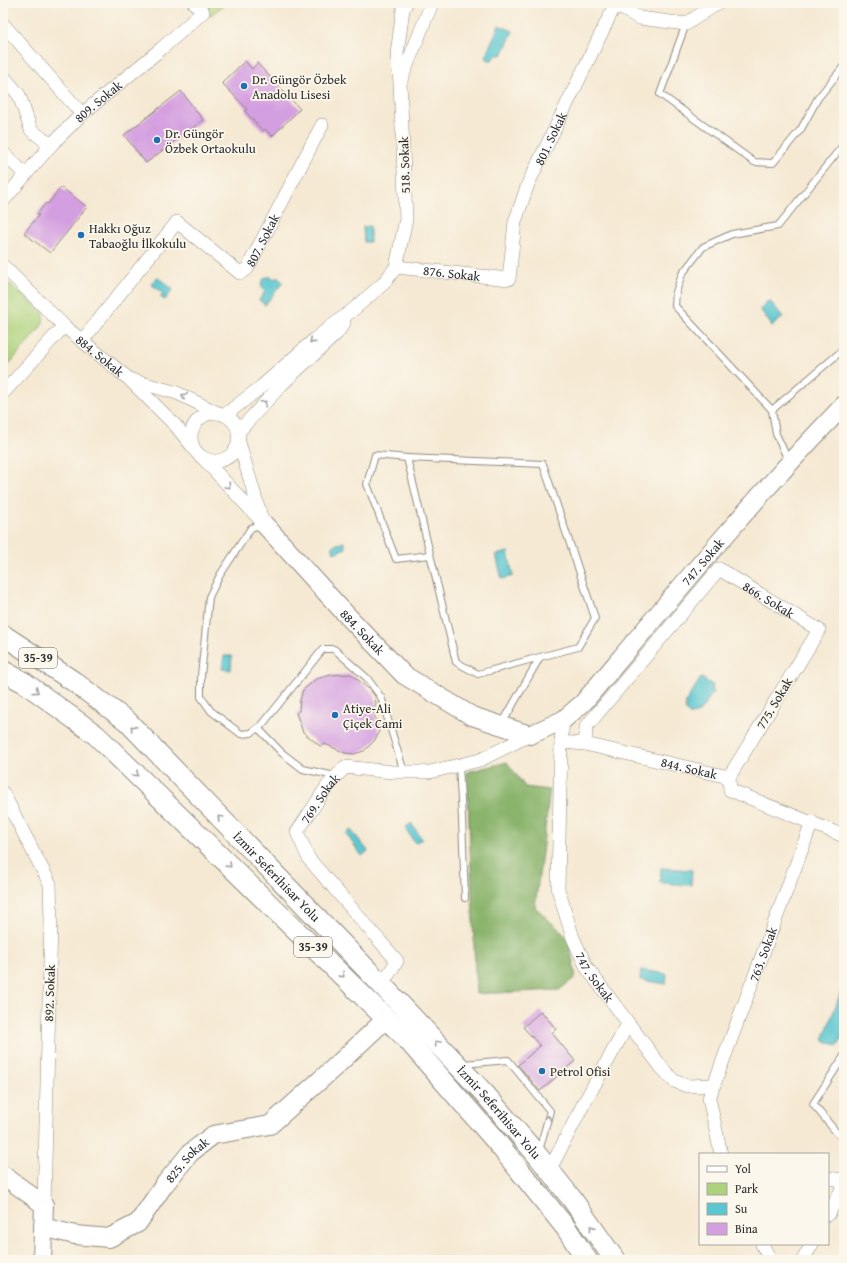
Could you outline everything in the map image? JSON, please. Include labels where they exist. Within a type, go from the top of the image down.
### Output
[{"type":"main road","name":"İzmir Seferihisar Yolu","points":[[3,635],[73,681],[127,721],[484,1093],[572,1199],[614,1260]]},
{"type":"main road","name":"İzmir Seferihisar Yolu","points":[[3,671],[25,683],[96,734],[406,1038],[495,1140],[566,1228],[587,1260]]},
{"type":"street","name":"518. Sokak","points":[[222,414],[261,387],[315,339],[354,309],[384,283],[396,267],[406,219],[400,82],[397,54],[403,9],[406,3]]},
{"type":"street","points":[[400,82],[432,3]]},
{"type":"street","points":[[614,4],[639,18],[686,24],[718,3]]},
{"type":"street","name":"801. Sokak","points":[[508,279],[515,222],[528,184],[614,4]]},
{"type":"street","name":"809. Sokak","points":[[6,193],[82,114],[161,49],[198,8]]},
{"type":"street","points":[[3,24],[82,114]]},
{"type":"street","points":[[3,76],[19,95],[31,130],[51,145]]},
{"type":"street","name":"807. Sokak","points":[[82,341],[177,222],[240,273],[247,269],[322,125]]},
{"type":"street","points":[[3,153],[25,174]]},
{"type":"street","name":"884. Sokak","points":[[3,266],[64,326],[128,379],[176,426],[340,608],[404,675],[472,716],[530,735]]},
{"type":"street","name":"876. Sokak","points":[[396,267],[508,279]]},
{"type":"street","name":"518. Sokak","points":[[238,435],[283,383],[336,333],[354,309]]},
{"type":"street","points":[[3,393],[64,326]]},
{"type":"street","points":[[128,379],[177,393],[231,419],[235,425],[252,489],[264,524]]},
{"type":"street","name":"747. Sokak","points":[[563,720],[583,703],[701,562],[789,463],[844,405]]},
{"type":"street","points":[[222,414],[211,413],[204,415],[194,426],[191,433],[191,440],[198,452],[210,460],[225,458],[232,453],[236,446],[238,435]]},
{"type":"street","name":"866. Sokak","points":[[585,744],[586,727],[720,569],[818,630]]},
{"type":"street","name":"775. Sokak","points":[[729,777],[818,630]]},
{"type":"street","points":[[341,772],[430,772],[480,760],[563,720],[561,742]]},
{"type":"street","name":"747. Sokak","points":[[561,742],[558,889],[573,938],[587,968],[628,1024],[674,1081],[687,1086],[714,1085]]},
{"type":"street","name":"844. Sokak","points":[[561,742],[585,744],[729,777],[730,790],[844,836]]},
{"type":"street","name":"769. Sokak","points":[[341,772],[328,785],[297,832],[309,859],[397,961],[380,984]]},
{"type":"street","name":"892. Sokak","points":[[3,793],[50,884],[51,920],[44,1205]]},
{"type":"street","name":"763. Sokak","points":[[714,1085],[812,822]]},
{"type":"street","name":"825. Sokak","points":[[43,1227],[75,1234],[109,1238],[138,1223],[164,1184],[190,1153],[213,1135],[270,1125],[386,1019]]},
{"type":"street","points":[[543,1163],[583,1105],[628,1024]]},
{"type":"street","points":[[714,1085],[709,1098],[723,1153]]},
{"type":"street","points":[[3,1175],[44,1205],[42,1260]]},
{"type":"street","points":[[829,1178],[844,1180]]},
{"type":"street","points":[[829,1212],[844,1185]]},
{"type":"street","points":[[762,1245],[770,1260]]},
{"type":"street","points":[[803,1260],[811,1245]]},
{"type":"lane","points":[[686,24],[660,94],[754,162],[773,162],[801,129],[818,98],[844,66]]},
{"type":"lane","points":[[789,463],[776,434],[772,410],[675,306],[676,292],[682,274],[703,247],[732,234],[778,226],[844,144]]},
{"type":"lane","points":[[772,410],[844,349]]},
{"type":"lane","points":[[407,458],[456,662],[478,674],[578,647],[595,618],[543,464],[375,456],[367,484],[396,559],[430,555]]},
{"type":"lane","points":[[264,524],[251,528],[220,575],[209,597],[201,676],[201,697],[212,710],[241,734],[251,733],[258,728],[323,649],[334,649],[367,678],[381,697],[404,772]]},
{"type":"lane","points":[[501,726],[540,657]]},
{"type":"lane","points":[[258,728],[282,753],[303,769],[341,772]]},
{"type":"lane","points":[[459,765],[465,898]]},
{"type":"lane","points":[[844,1056],[813,1104],[844,1140]]},
{"type":"lane","points":[[457,1065],[508,1060],[550,1112],[543,1163]]},
{"type":"green space","points":[[198,3],[226,3],[210,16]]},
{"type":"green space","points":[[3,279],[43,312],[44,318],[40,328],[3,371]]},
{"type":"green space","points":[[507,762],[525,787],[550,790],[535,907],[568,938],[576,977],[559,990],[476,994],[467,772]]},
{"type":"water","points":[[499,25],[513,31],[502,55],[496,55],[492,60],[489,60],[485,57]]},
{"type":"water","points":[[370,226],[370,242],[364,242],[363,227]]},
{"type":"water","points":[[157,277],[173,289],[165,300],[160,297],[163,293],[151,284]]},
{"type":"water","points":[[266,277],[275,279],[277,277],[283,282],[265,305],[259,300],[265,292],[261,284]]},
{"type":"water","points":[[770,301],[783,317],[772,326],[760,309],[764,307],[765,303]]},
{"type":"water","points":[[344,542],[346,548],[334,553],[332,546]]},
{"type":"water","points":[[508,552],[513,576],[502,579],[496,555]]},
{"type":"water","points":[[224,656],[232,656],[231,670],[222,669]]},
{"type":"water","points":[[701,678],[713,685],[711,689],[714,691],[699,713],[691,715],[685,709],[686,701]]},
{"type":"water","points":[[411,823],[422,839],[415,843],[405,828]]},
{"type":"water","points":[[351,830],[368,851],[362,856],[346,834]]},
{"type":"water","points":[[661,868],[692,870],[691,885],[660,883]]},
{"type":"water","points":[[641,970],[667,974],[666,984],[640,980]]},
{"type":"water","points":[[842,989],[844,990],[844,1032],[838,1046],[823,1040]]},
{"type":"building","name":"Dr. Güngör Özbek Anadolu Lisesi","points":[[245,61],[252,69],[257,63],[300,109],[272,136],[265,129],[263,131],[245,111],[247,109],[222,83]]},
{"type":"building","name":"Dr. Güngör Özbek Ortaokulu","points":[[181,91],[203,120],[146,163],[124,135]]},
{"type":"building","name":"Hakkı Oğuz Tabaoğlu İlkokulu","points":[[61,187],[87,207],[50,253],[24,233],[39,215],[37,214],[46,203],[48,204]]},
{"type":"building","name":"Atiye-Ali Çiçek Cami","points":[[351,674],[375,696],[376,704],[373,710],[379,733],[374,741],[364,751],[354,754],[345,753],[325,744],[320,746],[303,732],[296,713],[299,711],[303,690],[316,679],[331,675]]},
{"type":"building","points":[[541,1011],[556,1029],[552,1033],[575,1061],[540,1091],[518,1065],[540,1046],[523,1027]]},
{"type":"place","name":"Dr. Güngör Özbek Anadolu Lisesi","points":[[244,86]]},
{"type":"place","name":"Dr. Güngör Özbek Ortaokulu","points":[[157,140]]},
{"type":"place","name":"Hakkı Oğuz Tabaoğlu İlkokulu","points":[[81,235]]},
{"type":"place","name":"Atiye-Ali Çiçek Cami","points":[[335,715]]},
{"type":"place","name":"Petrol Ofisi","points":[[542,1071]]}]
